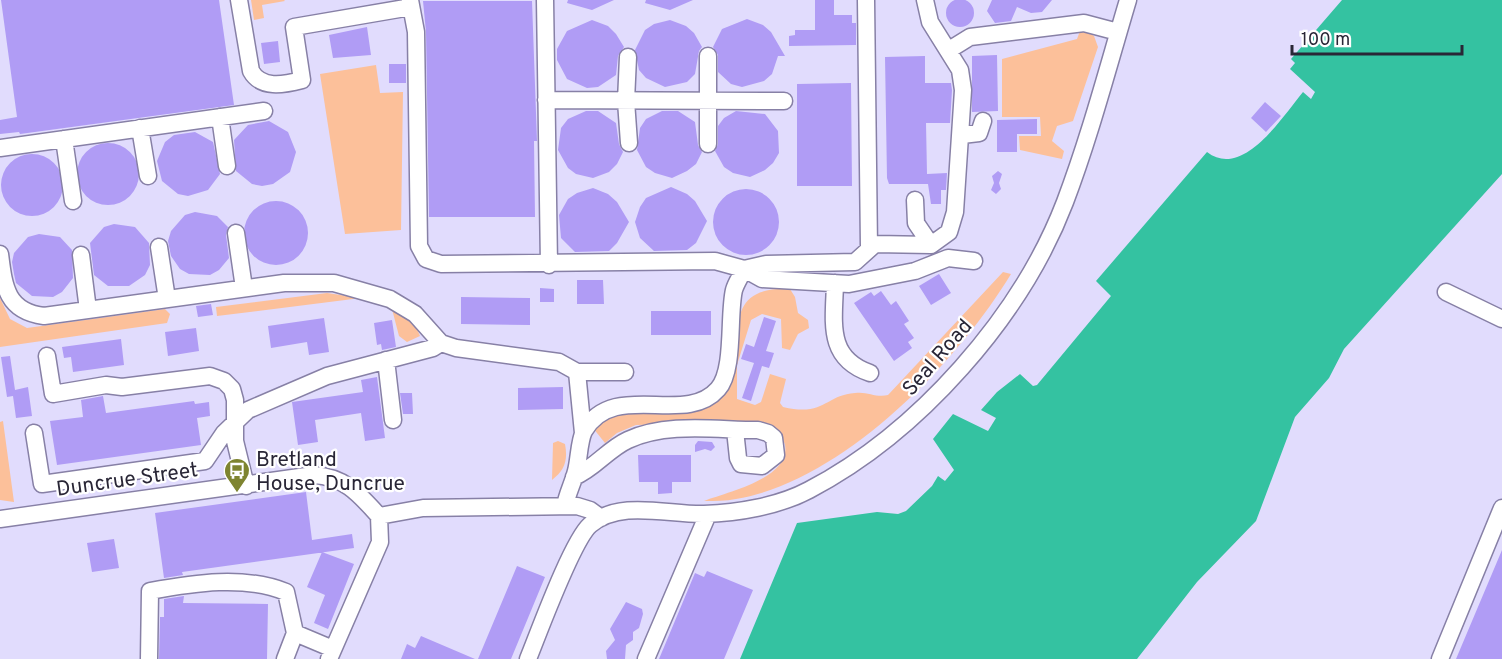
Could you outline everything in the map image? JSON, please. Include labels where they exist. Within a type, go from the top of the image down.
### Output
[{"type":"street","points":[[239,0],[250,71],[256,79],[265,84],[302,80],[294,27],[411,4],[416,33],[419,246],[426,259],[441,264],[549,265],[715,261],[744,269],[762,279],[849,284],[897,275],[948,258],[974,261]]},
{"type":"street","points":[[545,0],[549,265]]},
{"type":"street","points":[[866,0],[870,247]]},
{"type":"street","points":[[744,269],[766,264],[855,262],[875,244],[931,245],[949,232],[955,212],[958,155],[962,135],[963,90],[960,70],[950,50],[940,40],[930,22],[925,0]]},
{"type":"street","name":"Seal Road","points":[[595,522],[619,511],[708,514],[766,505],[808,490],[868,453],[907,424],[970,357],[999,319],[1030,271],[1064,204],[1128,0]]},
{"type":"street","points":[[950,50],[970,37],[1084,23],[1118,32]]},
{"type":"street","points":[[708,56],[708,144]]},
{"type":"street","points":[[628,57],[626,100],[629,143]]},
{"type":"street","points":[[546,100],[784,101]]},
{"type":"street","points":[[0,148],[264,111]]},
{"type":"street","points":[[220,117],[227,166]]},
{"type":"street","points":[[962,135],[979,133],[983,121]]},
{"type":"street","points":[[140,128],[148,176]]},
{"type":"street","points":[[64,139],[73,201]]},
{"type":"street","points":[[915,200],[916,223],[931,245]]},
{"type":"street","points":[[236,233],[244,288]]},
{"type":"street","points":[[159,247],[167,299]]},
{"type":"street","points":[[0,254],[4,284],[10,298],[31,314],[44,316],[310,281],[334,283],[390,299],[415,314],[441,343],[456,348],[559,362],[578,372],[625,372]]},
{"type":"street","points":[[81,255],[88,310]]},
{"type":"street","points":[[583,433],[595,417],[614,407],[633,404],[691,404],[706,399],[719,388],[726,370],[734,289],[744,269]]},
{"type":"street","points":[[835,283],[834,330],[841,355],[858,369],[870,373]]},
{"type":"street","points":[[1446,292],[1502,319]]},
{"type":"street","points":[[34,433],[42,484],[206,461],[237,420],[248,410],[327,376],[433,348],[441,343]]},
{"type":"street","points":[[47,356],[53,394],[106,385],[122,387],[210,376],[224,381],[232,389],[237,420],[235,441],[243,466],[246,486]]},
{"type":"street","points":[[386,360],[393,420]]},
{"type":"street","points":[[565,506],[583,433],[578,372]]},
{"type":"street","points":[[581,396],[595,417]]},
{"type":"street","points":[[574,477],[605,453],[628,440],[651,432],[735,430]]},
{"type":"street","name":"Duncrue Street","points":[[0,519],[314,475],[331,477],[355,490],[379,516]]},
{"type":"street","points":[[295,633],[331,654],[380,542],[379,516],[423,508],[565,506],[590,510],[595,522],[575,549],[528,659]]},
{"type":"street","points":[[1440,659],[1502,508]]},
{"type":"street","points":[[646,659],[708,514]]},
{"type":"street","points":[[149,659],[150,591],[194,583],[257,583],[286,592],[295,633],[285,659]]},
{"type":"shaded area","points":[[251,0],[285,1],[262,5],[264,18],[254,20]]},
{"type":"shaded area","points":[[1342,0],[1502,0],[1502,174],[1344,349],[1329,378],[1295,417],[1256,521],[1197,582],[1137,659],[740,659],[797,523],[877,512],[898,514],[906,511],[932,486],[938,476],[945,481],[954,470],[933,439],[953,414],[988,431],[996,418],[981,410],[997,392],[1020,374],[1033,386],[1037,385],[1111,296],[1096,281],[1207,152],[1221,158],[1234,158],[1248,152],[1273,129],[1303,92],[1311,99],[1315,92],[1290,69],[1295,63],[1291,59]]},
{"type":"shaded area","points":[[1085,30],[1094,36],[1098,47],[1073,121],[1057,126],[1052,141],[1064,151],[1062,159],[1020,150],[1019,136],[1041,136],[1040,117],[1002,117],[1002,59],[1077,39],[1080,31]]},
{"type":"shaded area","points":[[376,65],[380,93],[403,92],[401,230],[345,234],[320,74]]},
{"type":"shaded area","points":[[1003,272],[1011,274],[960,344],[928,380],[856,443],[817,469],[776,488],[736,499],[704,501],[756,482],[778,466],[784,457],[785,445],[776,428],[756,422],[636,425],[617,433],[605,443],[593,428],[615,416],[633,410],[696,409],[716,401],[725,393],[733,379],[741,311],[749,299],[765,291],[790,289],[795,297],[798,313],[808,320],[809,328],[798,334],[790,350],[782,348],[781,319],[762,314],[751,320],[737,365],[737,399],[755,405],[761,402],[770,374],[786,379],[780,403],[783,407],[808,409],[837,397],[855,393],[888,395]]},
{"type":"shaded area","points":[[327,293],[361,298],[217,316],[216,307]]},
{"type":"shaded area","points":[[0,298],[10,319],[27,328],[165,309],[170,314],[167,323],[0,347]]},
{"type":"shaded area","points":[[392,309],[414,322],[420,336],[407,342],[399,336]]},
{"type":"shaded area","points":[[3,421],[14,502],[0,500],[0,422]]},
{"type":"shaded area","points":[[558,441],[565,444],[566,460],[563,468],[552,480],[553,443]]},
{"type":"building","points":[[960,-1],[970,3],[974,13],[970,23],[960,27],[950,23],[946,13],[950,3]]},
{"type":"building","points":[[1,0],[219,0],[234,105],[20,134],[19,132],[0,134],[0,120],[17,117]]},
{"type":"building","points":[[568,0],[614,0],[592,10],[567,3]]},
{"type":"building","points":[[646,0],[693,0],[670,10],[645,3]]},
{"type":"building","points":[[815,0],[834,0],[834,15],[852,15],[852,23],[856,23],[856,45],[789,46],[789,36],[795,35],[795,30],[815,30]]},
{"type":"building","points":[[992,0],[1052,0],[1042,12],[1031,13],[1017,7],[1011,21],[995,23],[987,11]]},
{"type":"building","points":[[423,1],[532,1],[537,141],[534,141],[535,217],[429,217],[426,32]]},
{"type":"building","points":[[747,19],[763,25],[771,32],[785,56],[778,56],[772,74],[764,81],[742,87],[731,84],[718,72],[718,55],[713,47],[722,29]]},
{"type":"building","points":[[592,20],[608,26],[624,47],[618,56],[616,75],[598,87],[587,88],[567,79],[557,60],[557,49],[567,31]]},
{"type":"building","points":[[670,20],[686,26],[694,33],[702,47],[699,51],[695,74],[687,82],[665,87],[646,78],[639,70],[635,50],[645,30],[654,24]]},
{"type":"building","points":[[367,27],[371,55],[333,58],[329,35]]},
{"type":"building","points":[[278,41],[280,62],[264,64],[261,43]]},
{"type":"building","points":[[997,55],[998,111],[972,112],[972,56]]},
{"type":"building","points":[[925,56],[925,83],[951,83],[952,90],[950,123],[926,123],[927,174],[947,173],[946,190],[941,190],[941,204],[931,204],[928,184],[889,184],[887,178],[885,57]]},
{"type":"building","points":[[389,64],[406,64],[406,83],[389,83]]},
{"type":"building","points":[[851,83],[852,186],[797,186],[797,84]]},
{"type":"building","points":[[1265,102],[1281,116],[1266,132],[1251,118]]},
{"type":"building","points":[[586,111],[598,111],[616,123],[619,144],[623,152],[617,164],[609,172],[593,178],[576,174],[568,168],[558,150],[561,128],[568,119]]},
{"type":"building","points":[[662,111],[678,111],[695,122],[698,145],[702,152],[696,164],[672,178],[655,173],[646,167],[637,150],[640,128],[646,119]]},
{"type":"building","points":[[736,111],[765,114],[778,131],[779,153],[773,163],[765,170],[750,177],[733,173],[724,167],[715,151],[718,144],[718,126],[724,118]]},
{"type":"building","points":[[1037,119],[1037,134],[1017,134],[1017,152],[997,152],[997,120]]},
{"type":"building","points":[[269,121],[288,132],[296,152],[290,172],[273,184],[262,186],[252,184],[236,171],[234,140],[248,125]]},
{"type":"building","points":[[195,132],[213,142],[220,174],[208,190],[188,196],[178,194],[162,181],[157,161],[165,142],[174,135]]},
{"type":"building","points":[[102,143],[114,143],[130,152],[137,162],[139,174],[137,186],[130,196],[114,205],[102,205],[91,200],[82,191],[77,180],[77,168],[82,157],[91,148]]},
{"type":"building","points":[[26,154],[38,154],[54,163],[61,173],[63,185],[61,197],[54,207],[38,216],[26,216],[15,211],[6,202],[1,191],[1,179],[6,168],[15,159]]},
{"type":"building","points":[[998,171],[1002,174],[999,183],[1001,189],[996,194],[991,190],[994,183],[992,176]]},
{"type":"building","points":[[671,187],[687,194],[695,201],[707,221],[696,243],[687,250],[654,251],[640,238],[635,222],[646,198]]},
{"type":"building","points":[[593,188],[608,194],[617,202],[629,222],[617,243],[609,251],[575,252],[561,238],[559,215],[568,199],[577,193]]},
{"type":"building","points":[[746,189],[759,191],[774,204],[779,222],[777,235],[764,250],[746,255],[733,253],[718,240],[713,222],[715,209],[728,194]]},
{"type":"building","points":[[276,201],[294,207],[302,215],[308,233],[302,251],[294,259],[276,265],[258,259],[250,251],[244,233],[250,215],[258,207]]},
{"type":"building","points":[[195,212],[217,216],[228,227],[226,235],[229,258],[219,270],[210,275],[189,274],[180,269],[171,256],[168,241],[171,231],[185,215]]},
{"type":"building","points":[[114,224],[135,227],[149,243],[150,265],[145,275],[129,286],[108,286],[94,275],[90,243],[104,227]]},
{"type":"building","points":[[39,234],[60,237],[72,250],[73,278],[62,292],[53,297],[32,296],[16,283],[12,262],[14,253],[28,237]]},
{"type":"building","points":[[939,274],[951,293],[931,305],[919,286]]},
{"type":"building","points":[[577,280],[603,280],[604,304],[577,304]]},
{"type":"building","points":[[540,288],[554,289],[554,302],[540,302]]},
{"type":"building","points":[[881,291],[891,305],[896,301],[909,321],[904,324],[914,338],[908,342],[912,348],[894,361],[854,303],[871,292],[874,296]]},
{"type":"building","points":[[461,297],[530,298],[530,325],[461,324]]},
{"type":"building","points":[[211,304],[213,315],[198,317],[196,306]]},
{"type":"building","points":[[651,311],[711,311],[711,335],[651,335]]},
{"type":"building","points":[[764,317],[776,321],[766,351],[774,353],[769,368],[762,366],[751,401],[742,398],[754,363],[741,359],[746,344],[754,347]]},
{"type":"building","points":[[324,318],[329,352],[309,355],[307,342],[271,348],[268,326]]},
{"type":"building","points":[[392,320],[396,347],[382,350],[381,344],[377,345],[374,323]]},
{"type":"building","points":[[196,328],[199,351],[168,356],[165,332]]},
{"type":"building","points":[[121,339],[124,365],[73,372],[71,357],[64,358],[62,347]]},
{"type":"building","points":[[10,356],[15,390],[28,387],[32,416],[16,418],[13,396],[7,397],[1,357]]},
{"type":"building","points":[[377,377],[385,438],[365,441],[361,413],[315,420],[318,442],[298,445],[292,402],[363,392],[361,380]]},
{"type":"building","points":[[563,387],[563,409],[518,410],[518,388]]},
{"type":"building","points":[[400,393],[412,393],[413,414],[403,414]]},
{"type":"building","points":[[103,396],[106,413],[194,401],[195,404],[209,402],[210,416],[197,418],[201,445],[57,465],[50,421],[83,417],[81,400]]},
{"type":"building","points":[[698,441],[712,442],[715,447],[711,451],[705,449],[695,452],[695,445]]},
{"type":"building","points":[[638,455],[691,455],[691,482],[672,482],[672,493],[658,494],[658,482],[639,482]]},
{"type":"building","points":[[306,492],[312,540],[352,534],[354,548],[182,572],[183,575],[164,578],[155,513]]},
{"type":"building","points":[[114,539],[119,568],[92,572],[87,543]]},
{"type":"building","points":[[1502,550],[1502,659],[1456,659]]},
{"type":"building","points":[[322,552],[354,564],[328,629],[314,623],[325,595],[307,587]]},
{"type":"building","points":[[517,566],[545,577],[511,659],[478,659]]},
{"type":"building","points":[[707,571],[753,590],[724,659],[659,659],[695,573],[704,577]]},
{"type":"building","points":[[184,596],[183,603],[268,604],[267,659],[159,659],[160,617],[164,617],[164,599]]},
{"type":"building","points":[[626,602],[642,609],[639,628],[633,632],[633,640],[626,645],[625,659],[607,659],[606,651],[615,640],[610,629]]},
{"type":"building","points":[[421,636],[475,659],[401,659],[407,644],[415,648]]},
{"type":"place","name":"Bretland House, Duncrue","points":[[237,494]]}]
